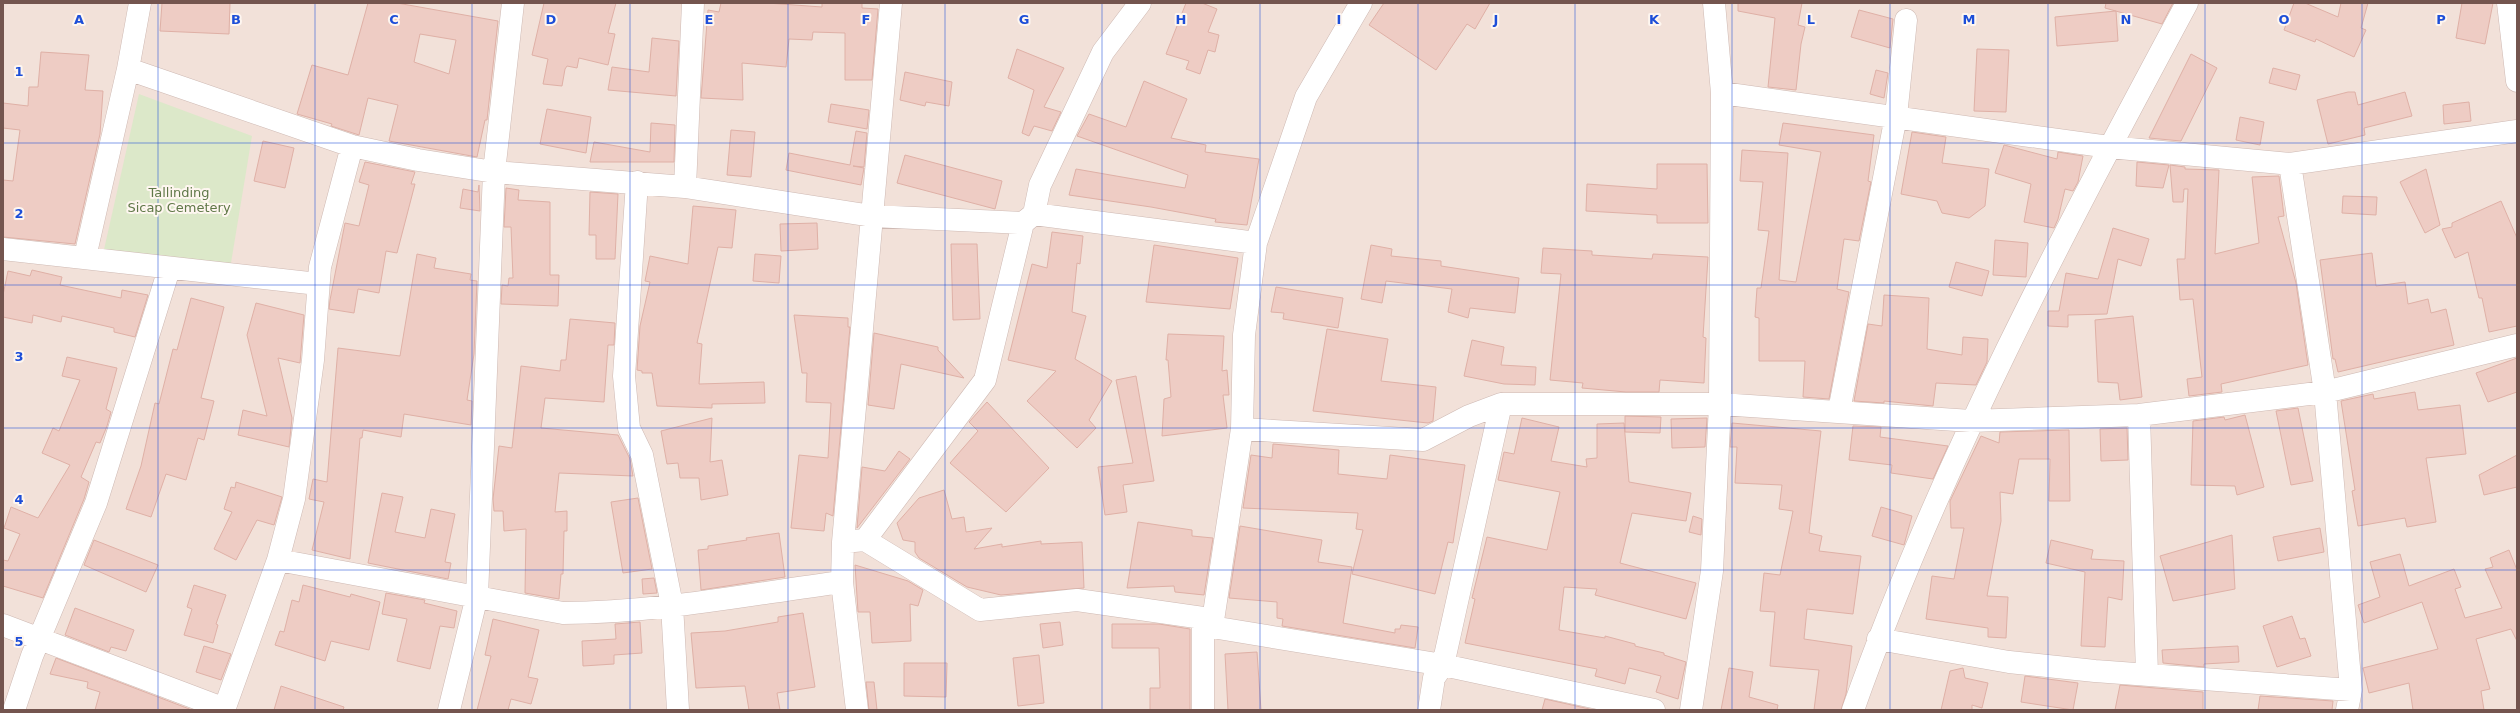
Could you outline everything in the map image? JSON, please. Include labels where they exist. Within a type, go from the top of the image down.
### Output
[{"type":"street","points":[[85,257],[128,69],[140,3]]},
{"type":"street","points":[[449,710],[477,596],[494,172],[512,3]]},
{"type":"street","points":[[685,187],[693,3]]},
{"type":"street","points":[[857,710],[842,582],[842,542],[891,3]]},
{"type":"street","points":[[865,540],[984,380],[1028,218],[1040,185],[1103,52],[1140,3]]},
{"type":"street","points":[[1203,710],[1207,623],[1242,429],[1244,335],[1256,243],[1306,97],[1361,3]]},
{"type":"street","points":[[1691,710],[1712,571],[1720,404],[1722,93],[1714,3]]},
{"type":"street","points":[[1853,710],[1878,639],[1971,421],[2109,147],[2187,3]]},
{"type":"street","points":[[2508,3],[2517,82]]},
{"type":"street","points":[[1840,411],[1896,116],[1906,20]]},
{"type":"street","points":[[128,69],[352,146],[418,160],[494,172],[637,182],[685,187],[872,216],[1028,218],[1256,243]]},
{"type":"street","points":[[1722,93],[1896,116],[2109,147],[2290,164],[2517,131]]},
{"type":"street","points":[[3,625],[225,709],[278,560],[294,499],[314,360],[320,267],[352,146]]},
{"type":"street","points":[[1878,639],[2009,662],[2147,674],[2349,700],[2325,392],[2290,164]]},
{"type":"street","points":[[637,182],[624,376],[629,428],[642,455],[672,605],[678,710]]},
{"type":"street","points":[[3,250],[85,257],[169,269],[318,284]]},
{"type":"street","points":[[14,710],[39,639],[96,503],[169,269]]},
{"type":"street","points":[[1242,429],[1423,440],[1469,416],[1501,404],[1720,404],[1971,421],[2138,415],[2325,392],[2517,345]]},
{"type":"street","points":[[1429,710],[1434,678],[1443,665],[1501,404]]},
{"type":"street","points":[[2138,415],[2147,674]]},
{"type":"street","points":[[842,542],[865,540],[980,610],[1077,600],[1443,665],[1654,710]]},
{"type":"street","points":[[278,560],[563,613],[593,613],[672,605],[842,582]]},
{"type":"shaded area","points":[[3,3],[888,3],[850,427],[850,710],[3,710]]},
{"type":"shaded area","points":[[896,3],[2517,3],[2517,710],[860,710],[848,525]]},
{"type":"green space","name":"Tallinding Sicap Cemetery","points":[[139,94],[252,136],[230,269],[103,254]]},
{"type":"building","points":[[162,3],[230,3],[229,34],[160,31]]},
{"type":"building","points":[[368,3],[397,3],[498,21],[487,120],[485,120],[477,157],[389,141],[398,105],[368,98],[359,135],[331,126],[332,124],[297,114],[312,65],[348,75]],"holes":[[[420,34],[456,40],[449,74],[414,62]]]},
{"type":"building","points":[[544,3],[616,3],[608,33],[615,34],[608,65],[579,58],[577,68],[567,66],[565,69],[562,86],[543,84],[548,59],[532,55]]},
{"type":"building","points":[[721,3],[767,3],[822,7],[822,3],[862,3],[862,8],[878,9],[872,80],[845,80],[845,33],[813,32],[812,40],[789,39],[786,67],[742,63],[743,100],[701,98],[708,10],[719,12]]},
{"type":"building","points":[[1186,3],[1202,3],[1217,9],[1208,32],[1219,35],[1215,52],[1208,50],[1200,74],[1186,69],[1189,61],[1166,54]]},
{"type":"building","points":[[1384,3],[1490,3],[1475,29],[1467,24],[1436,70],[1369,25]]},
{"type":"building","points":[[1738,3],[1802,3],[1798,25],[1805,27],[1801,44],[1796,90],[1768,87],[1775,18],[1738,11]]},
{"type":"building","points":[[2106,3],[2173,3],[2162,24],[2105,8]]},
{"type":"building","points":[[2294,3],[2305,3],[2338,17],[2341,3],[2368,3],[2361,28],[2366,30],[2354,57],[2316,39],[2315,42],[2284,30]]},
{"type":"building","points":[[2462,3],[2493,3],[2485,44],[2456,38]]},
{"type":"building","points":[[1859,10],[1893,19],[1890,48],[1851,37]]},
{"type":"building","points":[[2116,11],[2118,41],[2057,46],[2055,17]]},
{"type":"building","points":[[652,38],[679,41],[676,96],[608,90],[612,67],[649,72]]},
{"type":"building","points":[[1017,49],[1064,68],[1044,107],[1061,112],[1052,131],[1034,126],[1029,136],[1022,133],[1034,90],[1008,78]]},
{"type":"building","points":[[1977,49],[2009,50],[2006,112],[1974,111]]},
{"type":"building","points":[[41,52],[89,55],[85,90],[103,91],[100,134],[75,244],[3,237],[3,180],[13,181],[20,130],[3,128],[3,103],[28,106],[29,87],[38,87]]},
{"type":"building","points":[[2191,54],[2217,68],[2181,141],[2149,138]]},
{"type":"building","points":[[2273,68],[2300,75],[2296,90],[2269,83]]},
{"type":"building","points":[[1876,70],[1888,73],[1884,98],[1870,94]]},
{"type":"building","points":[[905,72],[952,82],[949,106],[926,102],[925,106],[900,100]]},
{"type":"building","points":[[1144,81],[1187,99],[1171,138],[1206,145],[1205,152],[1259,159],[1247,225],[1215,222],[1216,219],[1151,207],[1069,195],[1076,169],[1185,188],[1188,175],[1077,136],[1089,114],[1126,127]]},
{"type":"building","points":[[2348,92],[2355,92],[2358,105],[2405,92],[2412,116],[2364,128],[2365,135],[2328,144],[2317,100]]},
{"type":"building","points":[[2469,102],[2471,121],[2444,124],[2443,105]]},
{"type":"building","points":[[831,104],[869,110],[867,129],[828,122]]},
{"type":"building","points":[[547,109],[591,117],[586,153],[540,144]]},
{"type":"building","points":[[2240,117],[2264,122],[2260,145],[2236,140]]},
{"type":"building","points":[[651,123],[675,125],[674,162],[590,162],[594,142],[650,152]]},
{"type":"building","points":[[1783,123],[1874,135],[1868,181],[1871,182],[1859,241],[1844,239],[1837,289],[1849,292],[1829,399],[1803,397],[1805,361],[1759,361],[1759,318],[1755,317],[1757,288],[1761,288],[1769,231],[1758,230],[1763,182],[1740,181],[1742,150],[1788,153],[1779,280],[1796,282],[1821,152],[1779,145]]},
{"type":"building","points":[[731,130],[755,132],[751,177],[727,175]]},
{"type":"building","points":[[856,131],[867,133],[864,167],[853,166],[864,168],[861,185],[786,170],[789,153],[850,165]]},
{"type":"building","points":[[1912,132],[1946,137],[1942,163],[1989,169],[1985,206],[1969,218],[1942,213],[1937,201],[1901,194]]},
{"type":"building","points":[[263,141],[294,148],[285,188],[254,181]]},
{"type":"building","points":[[2004,145],[2057,159],[2058,152],[2083,156],[2078,182],[2073,191],[2065,189],[2058,219],[2054,228],[2024,222],[2031,184],[1995,173]]},
{"type":"building","points":[[905,155],[1002,181],[995,209],[897,183]]},
{"type":"building","points":[[365,162],[415,172],[411,184],[415,184],[397,253],[386,251],[379,293],[358,289],[354,313],[329,309],[345,223],[359,226],[369,185],[359,182]]},
{"type":"building","points":[[2137,162],[2169,165],[2163,188],[2136,186]]},
{"type":"building","points":[[1657,164],[1707,164],[1708,223],[1657,223],[1657,215],[1586,211],[1587,184],[1657,189]]},
{"type":"building","points":[[2170,165],[2185,167],[2185,169],[2219,170],[2215,254],[2259,243],[2252,177],[2279,176],[2284,216],[2278,217],[2296,283],[2308,365],[2221,384],[2222,392],[2189,396],[2187,379],[2202,377],[2193,299],[2180,300],[2177,259],[2185,259],[2188,189],[2184,189],[2183,202],[2173,202]]},
{"type":"building","points":[[2426,169],[2440,225],[2425,233],[2400,182]]},
{"type":"building","points":[[479,185],[480,211],[460,208],[463,189],[478,192]]},
{"type":"building","points":[[506,188],[519,190],[518,200],[550,202],[550,275],[559,275],[558,306],[501,304],[502,285],[508,286],[509,278],[513,278],[511,227],[504,227]]},
{"type":"building","points":[[590,192],[618,194],[615,259],[596,259],[596,235],[589,235]]},
{"type":"building","points":[[2343,196],[2377,197],[2376,215],[2342,213]]},
{"type":"building","points":[[2501,201],[2517,238],[2517,326],[2489,332],[2482,298],[2479,298],[2468,252],[2455,258],[2442,229],[2452,227],[2452,223]]},
{"type":"building","points":[[693,206],[736,210],[732,248],[718,247],[697,343],[702,344],[699,384],[764,382],[765,403],[712,404],[712,408],[657,406],[652,373],[642,373],[642,371],[637,370],[640,326],[650,282],[645,281],[650,256],[688,264]]},
{"type":"building","points":[[817,223],[818,249],[781,251],[780,224]]},
{"type":"building","points":[[2113,228],[2149,239],[2141,266],[2118,259],[2107,314],[2068,315],[2068,327],[2048,326],[2048,311],[2059,311],[2066,273],[2098,279]]},
{"type":"building","points":[[1052,232],[1083,236],[1080,264],[1077,263],[1072,312],[1086,316],[1075,359],[1112,381],[1089,420],[1096,428],[1077,448],[1027,401],[1056,371],[1008,360],[1032,264],[1047,268]]},
{"type":"building","points":[[1995,240],[2028,243],[2026,277],[1993,275]]},
{"type":"building","points":[[951,244],[977,244],[980,319],[953,320]]},
{"type":"building","points":[[1154,245],[1238,258],[1230,309],[1146,302]]},
{"type":"building","points":[[1371,245],[1392,249],[1391,256],[1441,261],[1441,266],[1519,278],[1515,313],[1470,308],[1468,318],[1448,312],[1452,289],[1386,281],[1382,303],[1361,299]]},
{"type":"building","points":[[1543,248],[1592,251],[1592,255],[1652,259],[1653,254],[1708,257],[1703,337],[1706,338],[1704,383],[1660,380],[1659,392],[1626,392],[1582,388],[1583,383],[1550,380],[1561,274],[1541,273]]},
{"type":"building","points":[[2372,253],[2376,286],[2405,282],[2408,304],[2428,299],[2431,313],[2446,309],[2454,345],[2338,372],[2335,359],[2333,359],[2320,260]]},
{"type":"building","points":[[417,254],[436,258],[434,268],[471,274],[470,280],[477,281],[474,354],[467,400],[472,401],[471,425],[404,414],[401,437],[363,430],[362,438],[360,438],[350,559],[312,550],[324,502],[309,499],[313,479],[327,482],[338,348],[400,356]]},
{"type":"building","points":[[755,254],[781,256],[779,283],[753,281]]},
{"type":"building","points":[[1956,262],[1989,271],[1982,296],[1949,287]]},
{"type":"building","points":[[32,270],[62,277],[60,285],[121,298],[122,290],[148,295],[135,337],[114,332],[114,328],[62,316],[61,322],[33,315],[32,323],[3,317],[3,295],[8,271],[30,276]]},
{"type":"building","points":[[1276,287],[1343,298],[1338,328],[1283,319],[1284,313],[1271,312]]},
{"type":"building","points":[[1884,295],[1929,298],[1927,349],[1962,355],[1963,337],[1988,339],[1987,362],[1976,385],[1936,383],[1933,406],[1884,401],[1884,403],[1854,401],[1868,324],[1882,326]]},
{"type":"building","points":[[191,298],[224,307],[201,398],[214,401],[204,440],[198,438],[186,480],[166,474],[151,517],[126,509],[141,466],[155,403],[159,404],[173,349],[177,350]]},
{"type":"building","points":[[256,303],[304,315],[300,363],[278,358],[292,418],[289,447],[238,435],[243,410],[267,416],[247,335]]},
{"type":"building","points":[[794,315],[848,318],[848,327],[850,327],[833,516],[826,513],[824,531],[791,528],[799,455],[828,458],[831,403],[806,402],[807,373],[802,373]]},
{"type":"building","points":[[2133,316],[2142,397],[2120,400],[2118,383],[2098,382],[2095,320]]},
{"type":"building","points":[[570,319],[615,323],[614,345],[608,345],[604,402],[545,398],[541,428],[618,435],[630,459],[633,476],[559,473],[555,512],[567,511],[567,531],[564,531],[563,574],[561,574],[559,599],[525,593],[526,529],[504,531],[503,511],[494,511],[493,499],[499,446],[512,448],[521,366],[560,371],[561,360],[566,360]]},
{"type":"building","points":[[1327,329],[1388,339],[1381,381],[1436,387],[1433,421],[1428,423],[1313,411]]},
{"type":"building","points":[[874,333],[938,347],[938,350],[964,378],[901,364],[894,409],[868,405]]},
{"type":"building","points":[[1168,334],[1224,336],[1222,371],[1227,370],[1229,395],[1223,395],[1227,428],[1162,436],[1164,399],[1171,397],[1168,360],[1166,360]]},
{"type":"building","points":[[1472,340],[1504,347],[1501,365],[1536,367],[1535,385],[1504,384],[1464,376]]},
{"type":"building","points":[[67,357],[117,368],[106,409],[111,412],[107,426],[100,443],[96,442],[81,477],[89,482],[84,499],[43,598],[3,586],[3,560],[8,561],[20,534],[4,528],[11,507],[38,518],[70,465],[42,453],[53,428],[59,431],[80,380],[62,376]]},
{"type":"building","points":[[2517,358],[2517,392],[2488,402],[2476,373]]},
{"type":"building","points":[[1136,376],[1154,481],[1123,485],[1127,512],[1105,515],[1098,467],[1133,463],[1116,380]]},
{"type":"building","points":[[2415,392],[2418,410],[2460,405],[2466,454],[2426,458],[2436,522],[2407,527],[2405,518],[2358,526],[2352,491],[2355,490],[2341,401],[2373,394],[2374,399]]},
{"type":"building","points":[[987,402],[1049,468],[1006,512],[950,463],[978,431],[969,422]]},
{"type":"building","points":[[2298,408],[2313,481],[2291,485],[2276,411]]},
{"type":"building","points":[[2245,415],[2264,487],[2237,495],[2235,486],[2191,485],[2193,421],[2224,417],[2225,420]]},
{"type":"building","points":[[1625,416],[1661,417],[1660,433],[1625,432]]},
{"type":"building","points":[[712,418],[710,462],[722,460],[728,495],[701,500],[699,478],[680,478],[678,463],[667,464],[661,431]]},
{"type":"building","points":[[1522,418],[1559,427],[1551,461],[1587,467],[1586,459],[1597,458],[1597,424],[1624,423],[1629,482],[1691,493],[1686,521],[1632,513],[1620,563],[1696,583],[1686,619],[1595,595],[1597,589],[1564,587],[1559,630],[1605,638],[1605,636],[1635,644],[1635,646],[1664,653],[1664,655],[1686,662],[1678,699],[1656,692],[1661,676],[1629,668],[1625,684],[1595,676],[1597,669],[1465,643],[1475,599],[1472,598],[1487,537],[1547,550],[1560,492],[1498,480],[1504,452],[1514,454]]},
{"type":"building","points":[[1707,418],[1705,447],[1672,448],[1671,419]]},
{"type":"building","points":[[1732,423],[1821,431],[1809,533],[1822,536],[1819,551],[1861,556],[1853,614],[1807,609],[1804,639],[1852,646],[1846,694],[1841,710],[1814,710],[1819,670],[1770,666],[1775,612],[1760,611],[1764,573],[1780,575],[1793,511],[1779,509],[1782,485],[1735,483],[1737,447],[1730,447]]},
{"type":"building","points":[[1853,426],[1881,427],[1880,437],[1948,446],[1933,479],[1891,473],[1892,465],[1849,460]]},
{"type":"building","points":[[2127,428],[2128,460],[2101,461],[2100,429]]},
{"type":"building","points":[[2069,430],[2070,501],[2049,501],[2050,459],[2019,459],[2013,494],[2000,492],[2001,521],[1987,596],[2008,597],[2006,638],[1988,637],[1988,628],[1926,619],[1932,576],[1954,579],[1964,528],[1951,528],[1950,501],[1981,436],[1999,443],[2000,432]]},
{"type":"building","points":[[1273,444],[1339,450],[1338,474],[1387,479],[1390,455],[1465,465],[1453,543],[1448,542],[1435,594],[1352,574],[1363,530],[1356,529],[1358,513],[1243,508],[1251,455],[1272,458]]},
{"type":"building","points":[[899,451],[910,459],[857,528],[862,467],[885,471]]},
{"type":"building","points":[[2517,455],[2517,487],[2484,495],[2479,475]]},
{"type":"building","points":[[236,482],[282,497],[274,525],[257,520],[236,560],[214,549],[232,512],[224,509],[231,487],[235,488]]},
{"type":"building","points":[[944,490],[952,519],[964,517],[966,532],[992,528],[974,549],[1002,544],[1002,547],[1041,541],[1041,544],[1082,542],[1084,588],[1001,595],[967,587],[919,558],[915,552],[915,542],[903,540],[897,523],[919,498]]},
{"type":"building","points":[[382,493],[403,497],[395,532],[425,538],[431,509],[455,514],[445,562],[451,563],[448,579],[368,563]]},
{"type":"building","points":[[638,498],[652,569],[623,573],[611,502]]},
{"type":"building","points":[[1881,507],[1912,516],[1904,545],[1872,536]]},
{"type":"building","points":[[1693,516],[1702,519],[1701,535],[1689,532]]},
{"type":"building","points":[[1138,522],[1192,530],[1192,536],[1213,538],[1204,595],[1175,592],[1174,586],[1127,588]]},
{"type":"building","points":[[1240,526],[1322,540],[1318,562],[1352,567],[1343,623],[1395,633],[1395,629],[1400,629],[1401,625],[1418,627],[1415,648],[1282,626],[1283,619],[1277,618],[1277,602],[1229,598]]},
{"type":"building","points":[[2320,528],[2324,552],[2278,561],[2273,537]]},
{"type":"building","points":[[779,533],[785,577],[701,590],[698,550],[708,549],[708,546],[747,540],[746,538]]},
{"type":"building","points":[[2232,535],[2235,589],[2173,601],[2160,556]]},
{"type":"building","points":[[94,540],[158,565],[146,592],[84,565]]},
{"type":"building","points":[[2051,540],[2093,550],[2091,559],[2124,561],[2122,600],[2108,597],[2105,647],[2081,646],[2085,572],[2046,563]]},
{"type":"building","points":[[2509,550],[2517,570],[2517,641],[2511,629],[2476,639],[2490,689],[2481,691],[2484,710],[2413,710],[2409,683],[2369,693],[2363,668],[2438,649],[2422,602],[2364,623],[2358,605],[2380,597],[2370,562],[2400,554],[2409,586],[2454,569],[2461,587],[2455,589],[2465,618],[2502,608],[2485,569],[2493,567],[2490,558]]},
{"type":"building","points":[[855,565],[908,581],[923,590],[918,606],[910,604],[911,641],[872,643],[870,612],[858,612]]},
{"type":"building","points":[[654,578],[657,593],[643,594],[642,579]]},
{"type":"building","points":[[194,585],[226,595],[216,624],[218,625],[213,643],[184,635],[192,609],[187,607]]},
{"type":"building","points":[[303,585],[350,597],[351,594],[380,602],[369,650],[331,641],[325,661],[275,645],[280,631],[284,632],[292,600],[299,602]]},
{"type":"building","points":[[386,593],[425,600],[424,603],[457,611],[454,628],[440,626],[430,669],[397,661],[407,619],[382,614]]},
{"type":"building","points":[[75,608],[134,630],[126,651],[111,647],[109,652],[65,635]]},
{"type":"building","points":[[803,613],[815,687],[777,693],[780,710],[749,710],[745,686],[696,688],[691,633],[725,631],[778,622],[778,617]]},
{"type":"building","points":[[2292,616],[2300,639],[2305,638],[2311,656],[2277,667],[2263,626]]},
{"type":"building","points":[[493,619],[539,630],[528,677],[538,679],[531,704],[511,699],[508,710],[477,710],[491,656],[485,655]]},
{"type":"building","points":[[640,622],[642,653],[614,655],[614,664],[583,666],[582,641],[616,639],[615,624]]},
{"type":"building","points":[[1060,622],[1063,645],[1043,648],[1040,624]]},
{"type":"building","points":[[1112,624],[1159,624],[1190,629],[1190,710],[1150,710],[1150,688],[1160,688],[1159,648],[1112,648]]},
{"type":"building","points":[[204,646],[231,654],[221,680],[196,672]]},
{"type":"building","points":[[2238,646],[2239,662],[2204,664],[2204,667],[2163,663],[2162,650]]},
{"type":"building","points":[[1257,652],[1261,710],[1228,710],[1225,654]]},
{"type":"building","points":[[1039,655],[1044,703],[1018,706],[1013,658]]},
{"type":"building","points":[[56,658],[192,710],[95,710],[100,692],[87,688],[88,682],[50,674]]},
{"type":"building","points":[[904,663],[947,663],[946,697],[904,696]]},
{"type":"building","points":[[1729,668],[1753,672],[1749,697],[1778,705],[1777,710],[1721,710]]},
{"type":"building","points":[[1963,668],[1965,678],[1988,683],[1982,708],[1972,705],[1972,710],[1941,710],[1950,671]]},
{"type":"building","points":[[2025,676],[2078,683],[2073,710],[2021,702]]},
{"type":"building","points":[[866,682],[874,682],[877,710],[869,710]]},
{"type":"building","points":[[2120,685],[2203,692],[2203,710],[2115,710]]},
{"type":"building","points":[[281,686],[344,707],[343,710],[274,710]]},
{"type":"building","points":[[2260,696],[2333,701],[2332,710],[2258,710]]},
{"type":"building","points":[[1545,699],[1594,710],[1542,710]]}]
